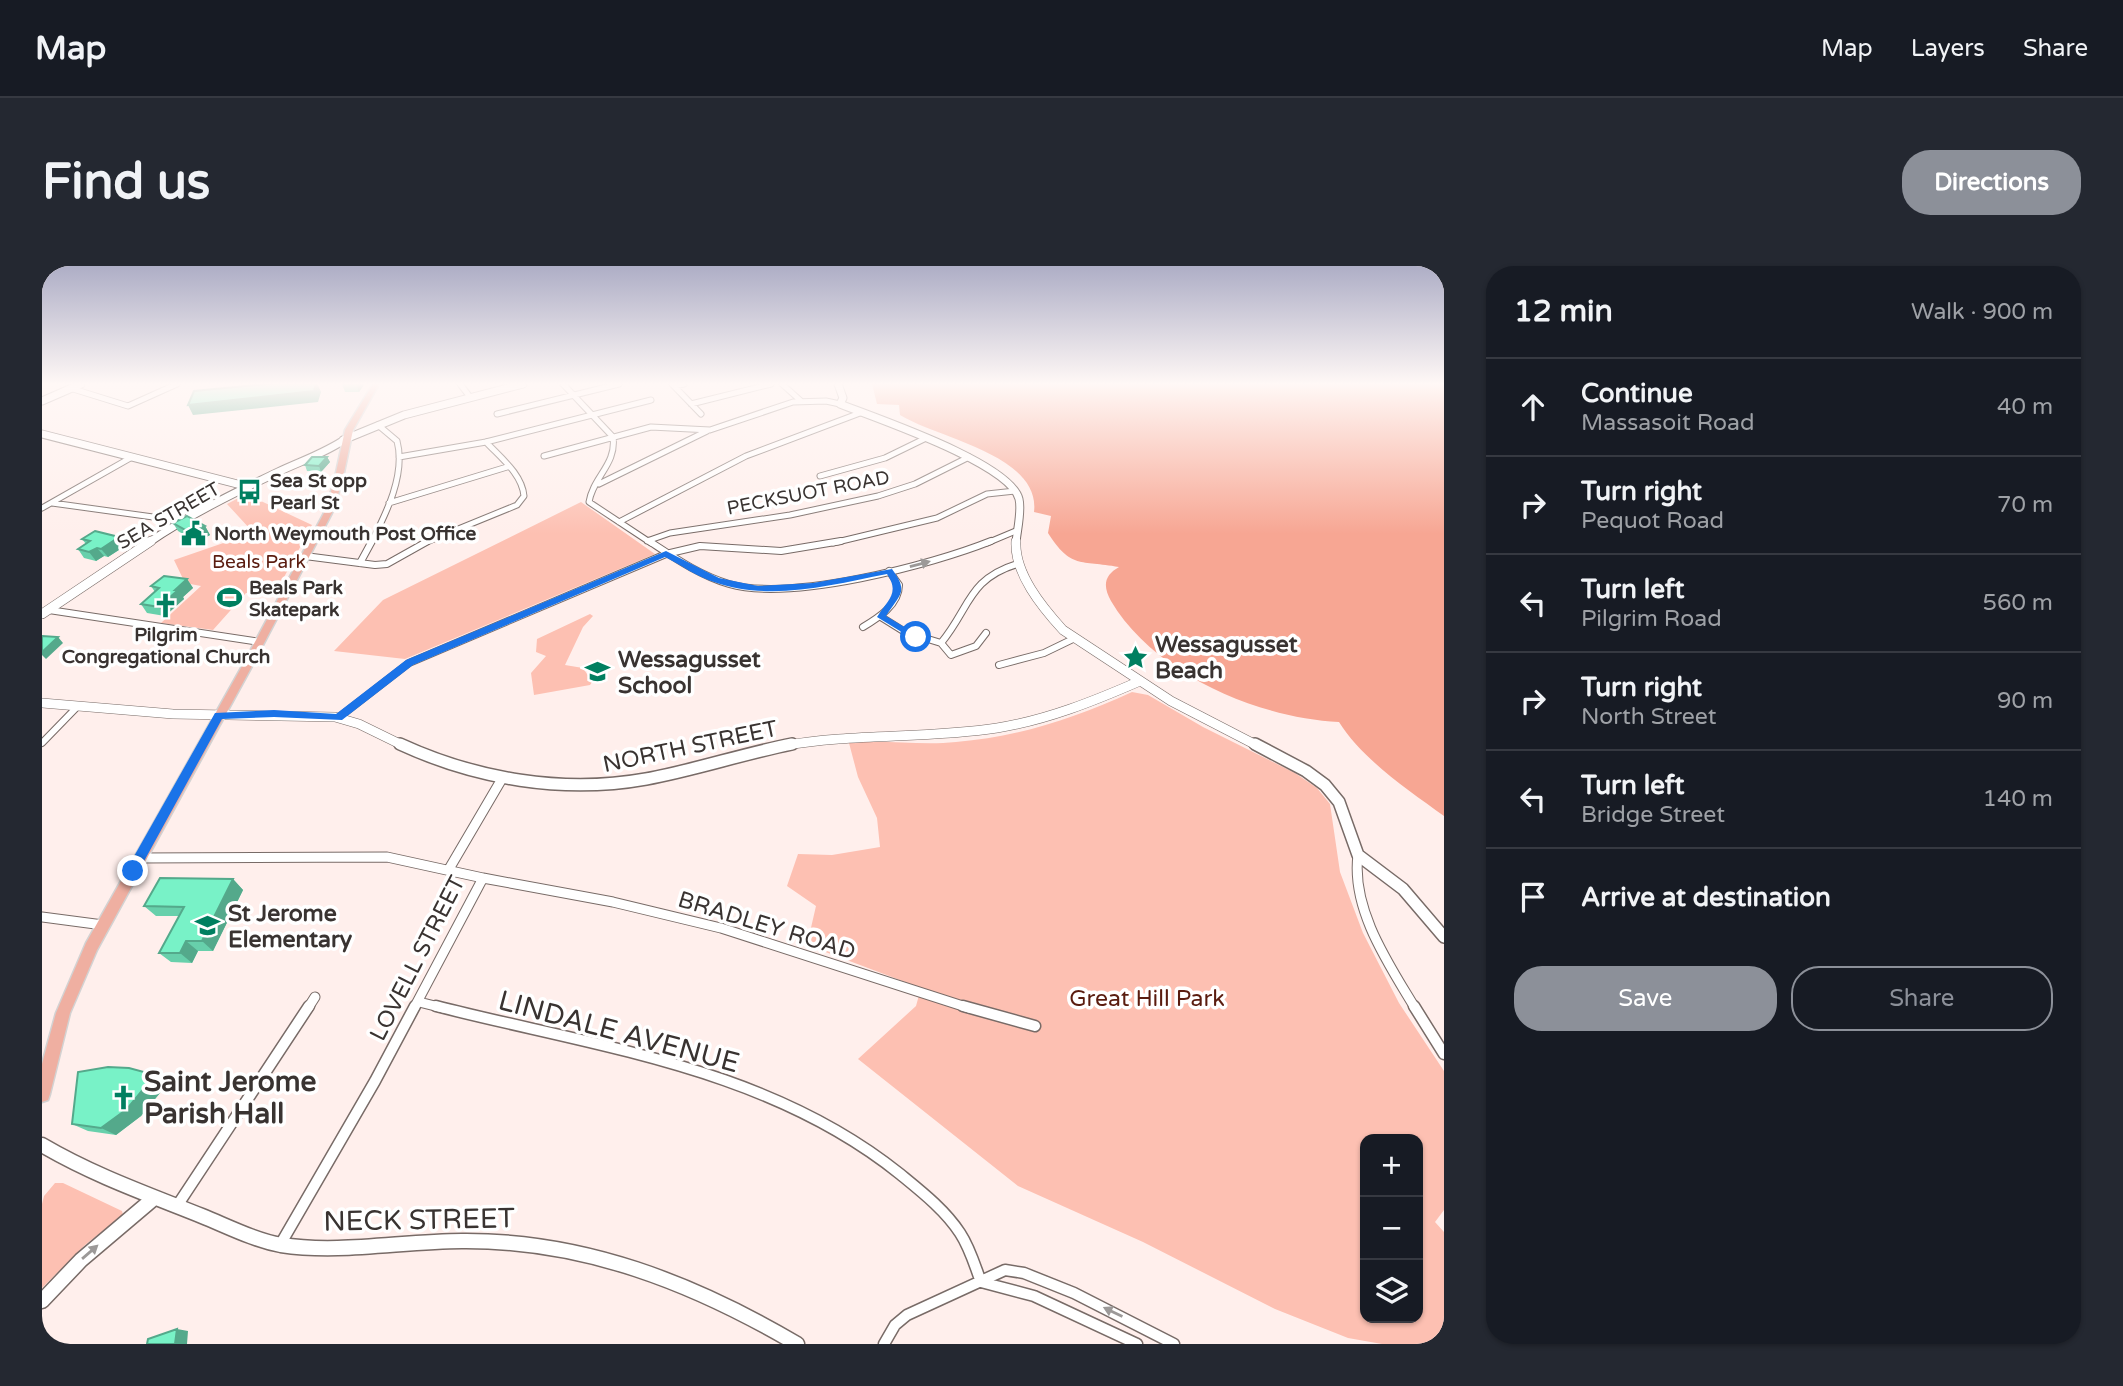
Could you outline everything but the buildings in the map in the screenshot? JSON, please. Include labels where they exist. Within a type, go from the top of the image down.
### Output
[{"type":"main road","points":[[42,1094],[63,1013],[79,972],[305,556],[334,496],[349,434]]},
{"type":"street","points":[[43,434],[248,487]]},
{"type":"street","name":"SEA STREET","points":[[316,455],[326,446],[356,434]]},
{"type":"street","points":[[360,564],[389,503],[399,457],[395,439],[389,434]]},
{"type":"street","points":[[399,457],[516,434]]},
{"type":"street","points":[[597,485],[614,450],[611,434]]},
{"type":"street","points":[[544,456],[623,434]]},
{"type":"street","points":[[700,434],[597,485],[591,491],[589,502],[666,554],[716,580],[758,589],[813,586],[954,555],[1018,530]]},
{"type":"street","points":[[619,522],[746,456],[804,434]]},
{"type":"street","points":[[912,434],[970,457],[994,471],[1015,491],[1020,503],[1017,564],[1051,617],[1073,639],[1216,726],[1306,771],[1325,785],[1339,802],[1358,855],[1403,889],[1444,937]]},
{"type":"street","name":"SEA STREET","points":[[45,612],[182,521],[326,451],[347,438]]},
{"type":"street","points":[[820,477],[885,458],[924,439]]},
{"type":"street","points":[[305,556],[360,564],[387,564],[407,555],[425,542],[516,505],[522,501],[525,490],[515,473],[486,442]]},
{"type":"street","points":[[326,451],[338,451],[344,455]]},
{"type":"street","points":[[42,508],[132,457]]},
{"type":"street","name":"PECKSUOT ROAD","points":[[647,541],[670,533],[826,508],[884,494],[911,486],[970,457]]},
{"type":"street","points":[[389,503],[507,467]]},
{"type":"street","points":[[338,718],[410,663],[666,554],[700,546],[782,551],[823,545],[937,518],[987,494],[1015,491]]},
{"type":"street","points":[[52,503],[182,521]]},
{"type":"street","points":[[941,643],[976,585],[990,575],[1017,564]]},
{"type":"street","points":[[863,627],[881,617],[899,590],[898,583],[889,571]]},
{"type":"street","points":[[45,612],[260,642]]},
{"type":"street","points":[[881,617],[905,632],[941,643],[951,655],[976,646],[986,633]]},
{"type":"street","points":[[999,665],[1044,653],[1073,639]]},
{"type":"street","name":"NORTH STREET","points":[[42,703],[219,715],[274,713],[338,718],[356,722],[430,758],[503,778],[586,786],[622,783],[815,741],[873,734],[949,733],[999,727],[1058,713],[1139,681]]},
{"type":"street","points":[[42,743],[77,707]]},
{"type":"street","points":[[449,869],[503,778]]},
{"type":"street","points":[[1358,855],[1355,867],[1358,884],[1383,953],[1444,1054]]},
{"type":"street","name":"LOVELL STREET","points":[[140,858],[387,857],[483,878],[419,1002],[280,1245]]},
{"type":"street","name":"BRADLEY ROAD","points":[[483,878],[613,902],[722,928],[912,992],[1035,1026]]},
{"type":"street","points":[[42,917],[103,925]]},
{"type":"street","points":[[177,1206],[315,997]]},
{"type":"street","name":"LINDALE AVENUE","points":[[419,1002],[645,1056],[748,1089],[803,1113],[874,1155],[933,1202],[957,1227],[970,1250],[981,1282]]},
{"type":"street","name":"NECK STREET","points":[[42,1145],[81,1168],[153,1199],[280,1245],[326,1247],[500,1241],[590,1254],[664,1279],[732,1308],[797,1344]]},
{"type":"street","points":[[42,1301],[82,1258],[153,1199]]},
{"type":"street","points":[[884,1344],[895,1325],[907,1315],[1005,1270],[1024,1273],[1084,1298],[1174,1344]]},
{"type":"street","points":[[981,1282],[1034,1296],[1137,1344]]},
{"type":"green space","name":"Beals Park","points":[[246,494],[312,525],[275,594],[246,593],[213,630],[161,623],[201,586],[185,583],[174,560],[235,539],[251,530],[227,504]]},
{"type":"green space","points":[[581,502],[655,554],[405,659],[334,651],[383,600]]},
{"type":"green space","points":[[590,614],[593,616],[583,627],[565,665],[583,668],[589,677],[594,679],[590,685],[534,695],[531,673],[546,656],[536,652],[537,639]]},
{"type":"green space","name":"Great Hill Park","points":[[1132,692],[1148,695],[1203,727],[1295,773],[1317,788],[1330,804],[1340,872],[1363,933],[1399,1003],[1444,1071],[1444,1210],[1435,1222],[1444,1232],[1444,1344],[1382,1344],[1348,1338],[1275,1309],[1143,1242],[1018,1186],[858,1059],[916,1006],[921,988],[807,945],[816,906],[787,886],[798,854],[832,855],[880,847],[877,818],[858,777],[849,743],[943,743],[979,739],[1024,731],[1068,718]]},
{"type":"green space","points":[[55,1183],[63,1183],[122,1211],[123,1215],[85,1245],[42,1288],[42,1204],[44,1196]]},
{"type":"shaded area","points":[[945,434],[1444,434],[1444,816],[1373,761],[1339,722],[1275,712],[1243,701],[1181,670],[1153,650],[1130,627],[1108,595],[1106,581],[1119,567],[1085,563],[1063,553],[1048,533],[1051,516],[1034,512],[1032,492],[1021,476],[1004,462]]},
{"type":"place","name":"Sea St opp Pearl St","points":[[250,491]]},
{"type":"place","name":"North Weymouth Post Office","points":[[194,533]]},
{"type":"place","name":"Beals Park Skatepark","points":[[229,598]]},
{"type":"place","name":"Pilgrim Congregational Church","points":[[166,606]]},
{"type":"place","name":"Wessagusset Beach","points":[[1135,657]]},
{"type":"place","name":"Wessagusset School","points":[[598,672]]},
{"type":"place","name":"St Jerome Elementary","points":[[208,926]]},
{"type":"place","name":"Saint Jerome Parish Hall","points":[[124,1097]]},
{"type":"route","points":[[133,871],[219,715],[274,713],[338,718],[381,682],[410,663],[666,554],[716,580],[758,589],[813,586],[889,571],[898,583],[899,590],[881,617],[916,637]]}]
